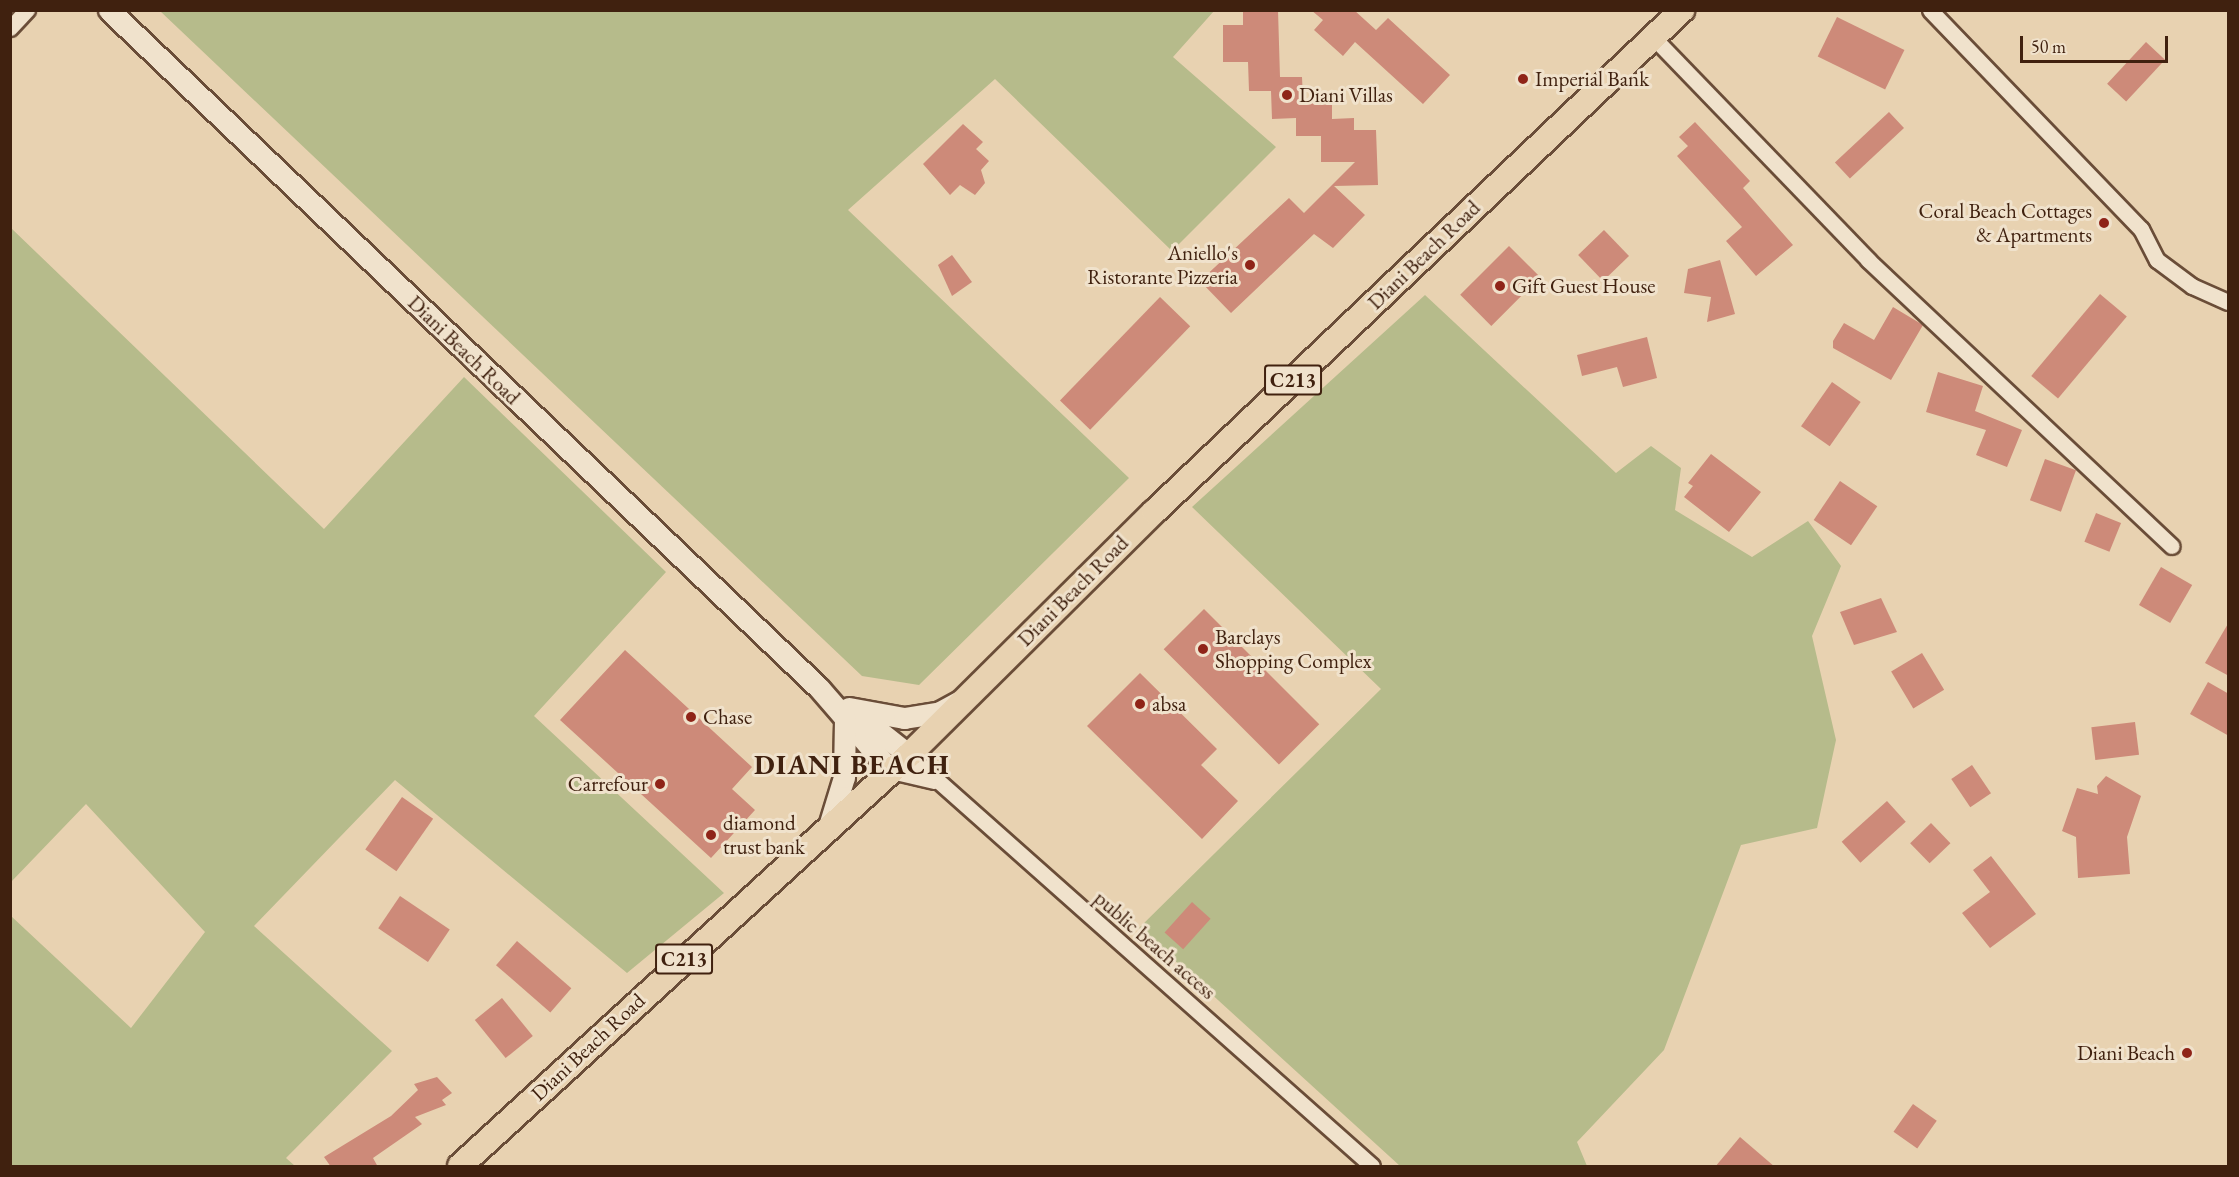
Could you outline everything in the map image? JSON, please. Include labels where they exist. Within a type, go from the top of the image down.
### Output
[{"type":"main road","name":"Diani Beach Road","points":[[109,10],[847,713]]},
{"type":"main road","name":"Diani Beach Road","points":[[460,1167],[900,763],[963,699],[1682,10]]},
{"type":"main road","points":[[847,713],[904,718],[940,712],[963,699]]},
{"type":"main road","points":[[847,713],[900,763]]},
{"type":"main road","points":[[829,826],[846,761],[847,713]]},
{"type":"street","points":[[10,27],[27,10]]},
{"type":"street","points":[[1930,10],[2141,229],[2157,260],[2192,286],[2229,302]]},
{"type":"street","points":[[1653,37],[1868,260],[2171,546]]},
{"type":"street","points":[[900,763],[934,781]]},
{"type":"street","name":"public beach access","points":[[900,763],[934,781],[1372,1167]]},
{"type":"green space","points":[[160,11],[1214,11],[1173,57],[1276,147],[1172,251],[995,79],[848,210],[1129,478],[919,685],[862,676]]},
{"type":"green space","points":[[11,228],[324,529],[464,377],[666,572],[534,716],[724,893],[627,973],[395,780],[254,926],[392,1051],[286,1158],[295,1166],[11,1166],[11,916],[131,1028],[205,932],[86,804],[11,882]]},
{"type":"green space","points":[[1425,295],[1616,473],[1651,446],[1681,468],[1675,510],[1752,557],[1808,521],[1841,566],[1812,636],[1836,740],[1817,828],[1741,845],[1664,1050],[1577,1142],[1587,1166],[1400,1166],[1139,928],[1381,689],[1192,507]]},
{"type":"building","points":[[1243,10],[1278,10],[1280,77],[1302,77],[1303,100],[1332,99],[1332,119],[1354,118],[1354,130],[1376,130],[1378,185],[1334,186],[1365,215],[1333,248],[1314,234],[1231,313],[1200,281],[1289,198],[1304,213],[1355,162],[1321,162],[1321,136],[1296,136],[1296,118],[1272,119],[1271,91],[1249,91],[1248,62],[1223,62],[1223,25],[1243,25]]},
{"type":"building","points":[[1311,10],[1354,10],[1376,30],[1388,18],[1450,75],[1423,104],[1355,42],[1343,56],[1314,30],[1323,20]]},
{"type":"building","points":[[1837,17],[1904,50],[1885,89],[1818,57]]},
{"type":"building","points":[[2146,42],[2165,60],[2126,101],[2107,84]]},
{"type":"building","points":[[1889,112],[1904,128],[1850,179],[1835,162]]},
{"type":"building","points":[[1695,122],[1750,181],[1743,188],[1793,245],[1756,276],[1726,241],[1742,227],[1677,156],[1688,146],[1679,137]]},
{"type":"building","points":[[963,124],[983,142],[976,149],[989,161],[981,170],[985,183],[975,195],[960,185],[950,195],[923,164]]},
{"type":"building","points":[[1604,230],[1629,256],[1603,281],[1578,255]]},
{"type":"building","name":"Gift Guest House","points":[[1509,246],[1540,277],[1491,326],[1460,295]]},
{"type":"building","points":[[952,255],[972,282],[952,296],[938,265]]},
{"type":"building","points":[[1720,260],[1735,314],[1707,322],[1711,297],[1684,293],[1688,269]]},
{"type":"building","points":[[2100,294],[2127,316],[2058,398],[2031,376]]},
{"type":"building","points":[[1160,297],[1190,326],[1090,430],[1060,401]]},
{"type":"building","points":[[1893,307],[1923,325],[1891,380],[1833,348],[1833,341],[1844,323],[1874,340]]},
{"type":"building","points":[[1647,337],[1657,378],[1623,387],[1617,367],[1582,376],[1577,355]]},
{"type":"building","points":[[1938,372],[1983,386],[1975,411],[2022,430],[2007,467],[1976,455],[1986,430],[1926,412]]},
{"type":"building","points":[[1832,382],[1861,402],[1830,446],[1801,426]]},
{"type":"building","points":[[1711,454],[1761,492],[1729,532],[1684,497],[1693,486],[1688,483]]},
{"type":"building","points":[[2045,459],[2076,470],[2061,512],[2030,500]]},
{"type":"building","points":[[1840,481],[1877,506],[1851,545],[1814,520]]},
{"type":"building","points":[[2096,513],[2121,523],[2109,552],[2084,542]]},
{"type":"building","points":[[2161,567],[2192,585],[2170,623],[2139,605]]},
{"type":"building","points":[[1881,598],[1897,632],[1854,645],[1840,612]]},
{"type":"building","points":[[1204,609],[1319,724],[1279,765],[1164,649]]},
{"type":"building","points":[[2229,622],[2229,676],[2205,663]]},
{"type":"building","points":[[625,650],[752,767],[732,789],[755,810],[711,858],[560,720]]},
{"type":"building","points":[[1922,653],[1944,690],[1913,708],[1891,672]]},
{"type":"building","points":[[1140,673],[1217,749],[1201,765],[1238,801],[1202,839],[1087,726]]},
{"type":"building","points":[[2208,682],[2229,694],[2229,736],[2190,714]]},
{"type":"building","points":[[2135,722],[2139,755],[2095,760],[2091,727]]},
{"type":"building","points":[[1972,765],[1991,793],[1970,807],[1951,779]]},
{"type":"building","points":[[2106,776],[2141,796],[2127,837],[2130,874],[2078,878],[2076,837],[2062,831],[2077,788],[2098,794],[2097,786]]},
{"type":"building","points":[[402,797],[433,819],[396,871],[365,849]]},
{"type":"building","points":[[1887,801],[1906,822],[1860,863],[1842,842]]},
{"type":"building","points":[[1931,823],[1950,843],[1930,863],[1910,843]]},
{"type":"building","points":[[1991,856],[2036,914],[1990,948],[1962,913],[1990,892],[1973,870]]},
{"type":"building","points":[[400,896],[450,930],[428,962],[378,928]]},
{"type":"building","points":[[1192,902],[1211,919],[1183,949],[1165,932]]},
{"type":"building","points":[[517,941],[571,988],[550,1012],[496,965]]},
{"type":"building","points":[[502,998],[533,1036],[506,1058],[475,1020]]},
{"type":"building","points":[[437,1077],[452,1093],[442,1100],[446,1105],[415,1117],[422,1124],[373,1158],[378,1167],[331,1167],[324,1157],[391,1116],[418,1090],[414,1084]]},
{"type":"building","points":[[1913,1104],[1937,1121],[1917,1148],[1893,1132]]},
{"type":"building","points":[[1740,1137],[1775,1167],[1715,1167]]},
{"type":"place","name":"Imperial Bank","points":[[1523,79]]},
{"type":"place","name":"Diani Villas","points":[[1287,95]]},
{"type":"place","name":"Coral Beach Cottages & Apartments","points":[[2104,223]]},
{"type":"place","name":"Aniello's Ristorante Pizzeria","points":[[1250,265]]},
{"type":"place","name":"Gift Guest House","points":[[1500,286]]},
{"type":"place","name":"Barclays Shopping Complex","points":[[1203,649]]},
{"type":"place","name":"absa","points":[[1140,704]]},
{"type":"place","name":"Chase","points":[[691,717]]},
{"type":"place","name":"Carrefour","points":[[660,784]]},
{"type":"place","name":"diamond trust bank","points":[[711,835]]},
{"type":"place","name":"Diani Beach","points":[[2187,1053]]},
{"type":"district","name":"DIANI BEACH","points":[[852,765]]}]
